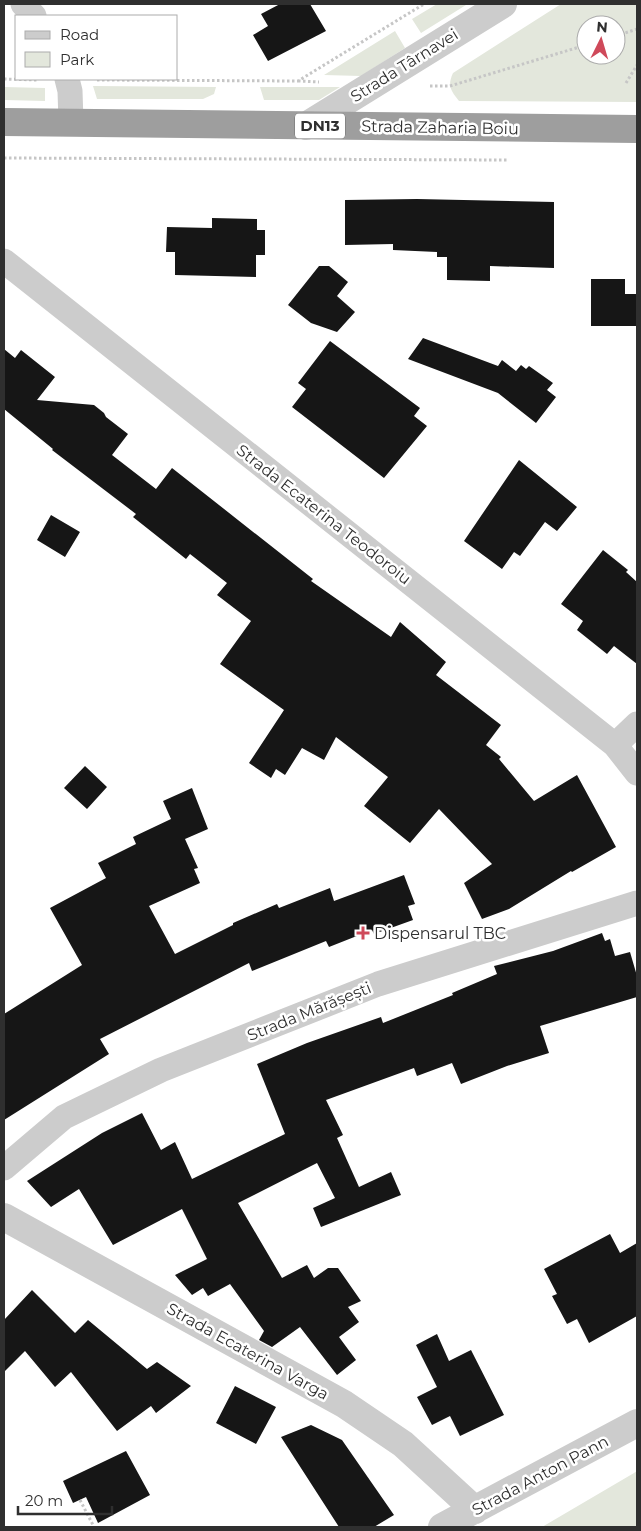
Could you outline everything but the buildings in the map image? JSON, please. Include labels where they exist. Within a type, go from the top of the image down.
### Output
[{"type":"highway","name":"Strada Zaharia Boiu","points":[[4,122],[637,129]]},
{"type":"street","points":[[23,4],[33,15]]},
{"type":"street","name":"Strada Târnavei","points":[[306,126],[503,4]]},
{"type":"street","points":[[68,80],[71,122]]},
{"type":"street","name":"Strada Ecaterina Teodoroiu","points":[[4,261],[615,745],[637,773]]},
{"type":"street","points":[[615,745],[637,724]]},
{"type":"street","name":"Strada Mărășești","points":[[4,1168],[64,1117],[161,1070],[378,984],[637,903]]},
{"type":"street","name":"Strada Ecaterina Varga","points":[[4,1217],[344,1404],[403,1444],[475,1510]]},
{"type":"street","name":"Strada Anton Pann","points":[[442,1527],[637,1423]]},
{"type":"path","points":[[68,80],[298,81],[424,4]]},
{"type":"path","points":[[626,83],[637,65]]},
{"type":"path","points":[[4,158],[509,160]]},
{"type":"path","points":[[80,1500],[93,1525]]},
{"type":"green space","points":[[437,4],[466,5],[421,33],[412,19]]},
{"type":"green space","points":[[561,4],[637,4],[637,102],[459,101],[451,88],[450,81],[453,73]]},
{"type":"green space","points":[[395,31],[405,48],[361,76],[324,75]]},
{"type":"green space","points":[[93,86],[216,87],[214,94],[203,99],[97,99]]},
{"type":"green space","points":[[4,87],[45,88],[45,101],[4,100]]},
{"type":"green space","points":[[260,87],[340,87],[319,100],[264,100]]},
{"type":"green space","points":[[637,1471],[637,1527],[542,1527],[634,1473]]},
{"type":"place","name":"Dispensarul TBC","points":[[363,933]]}]
